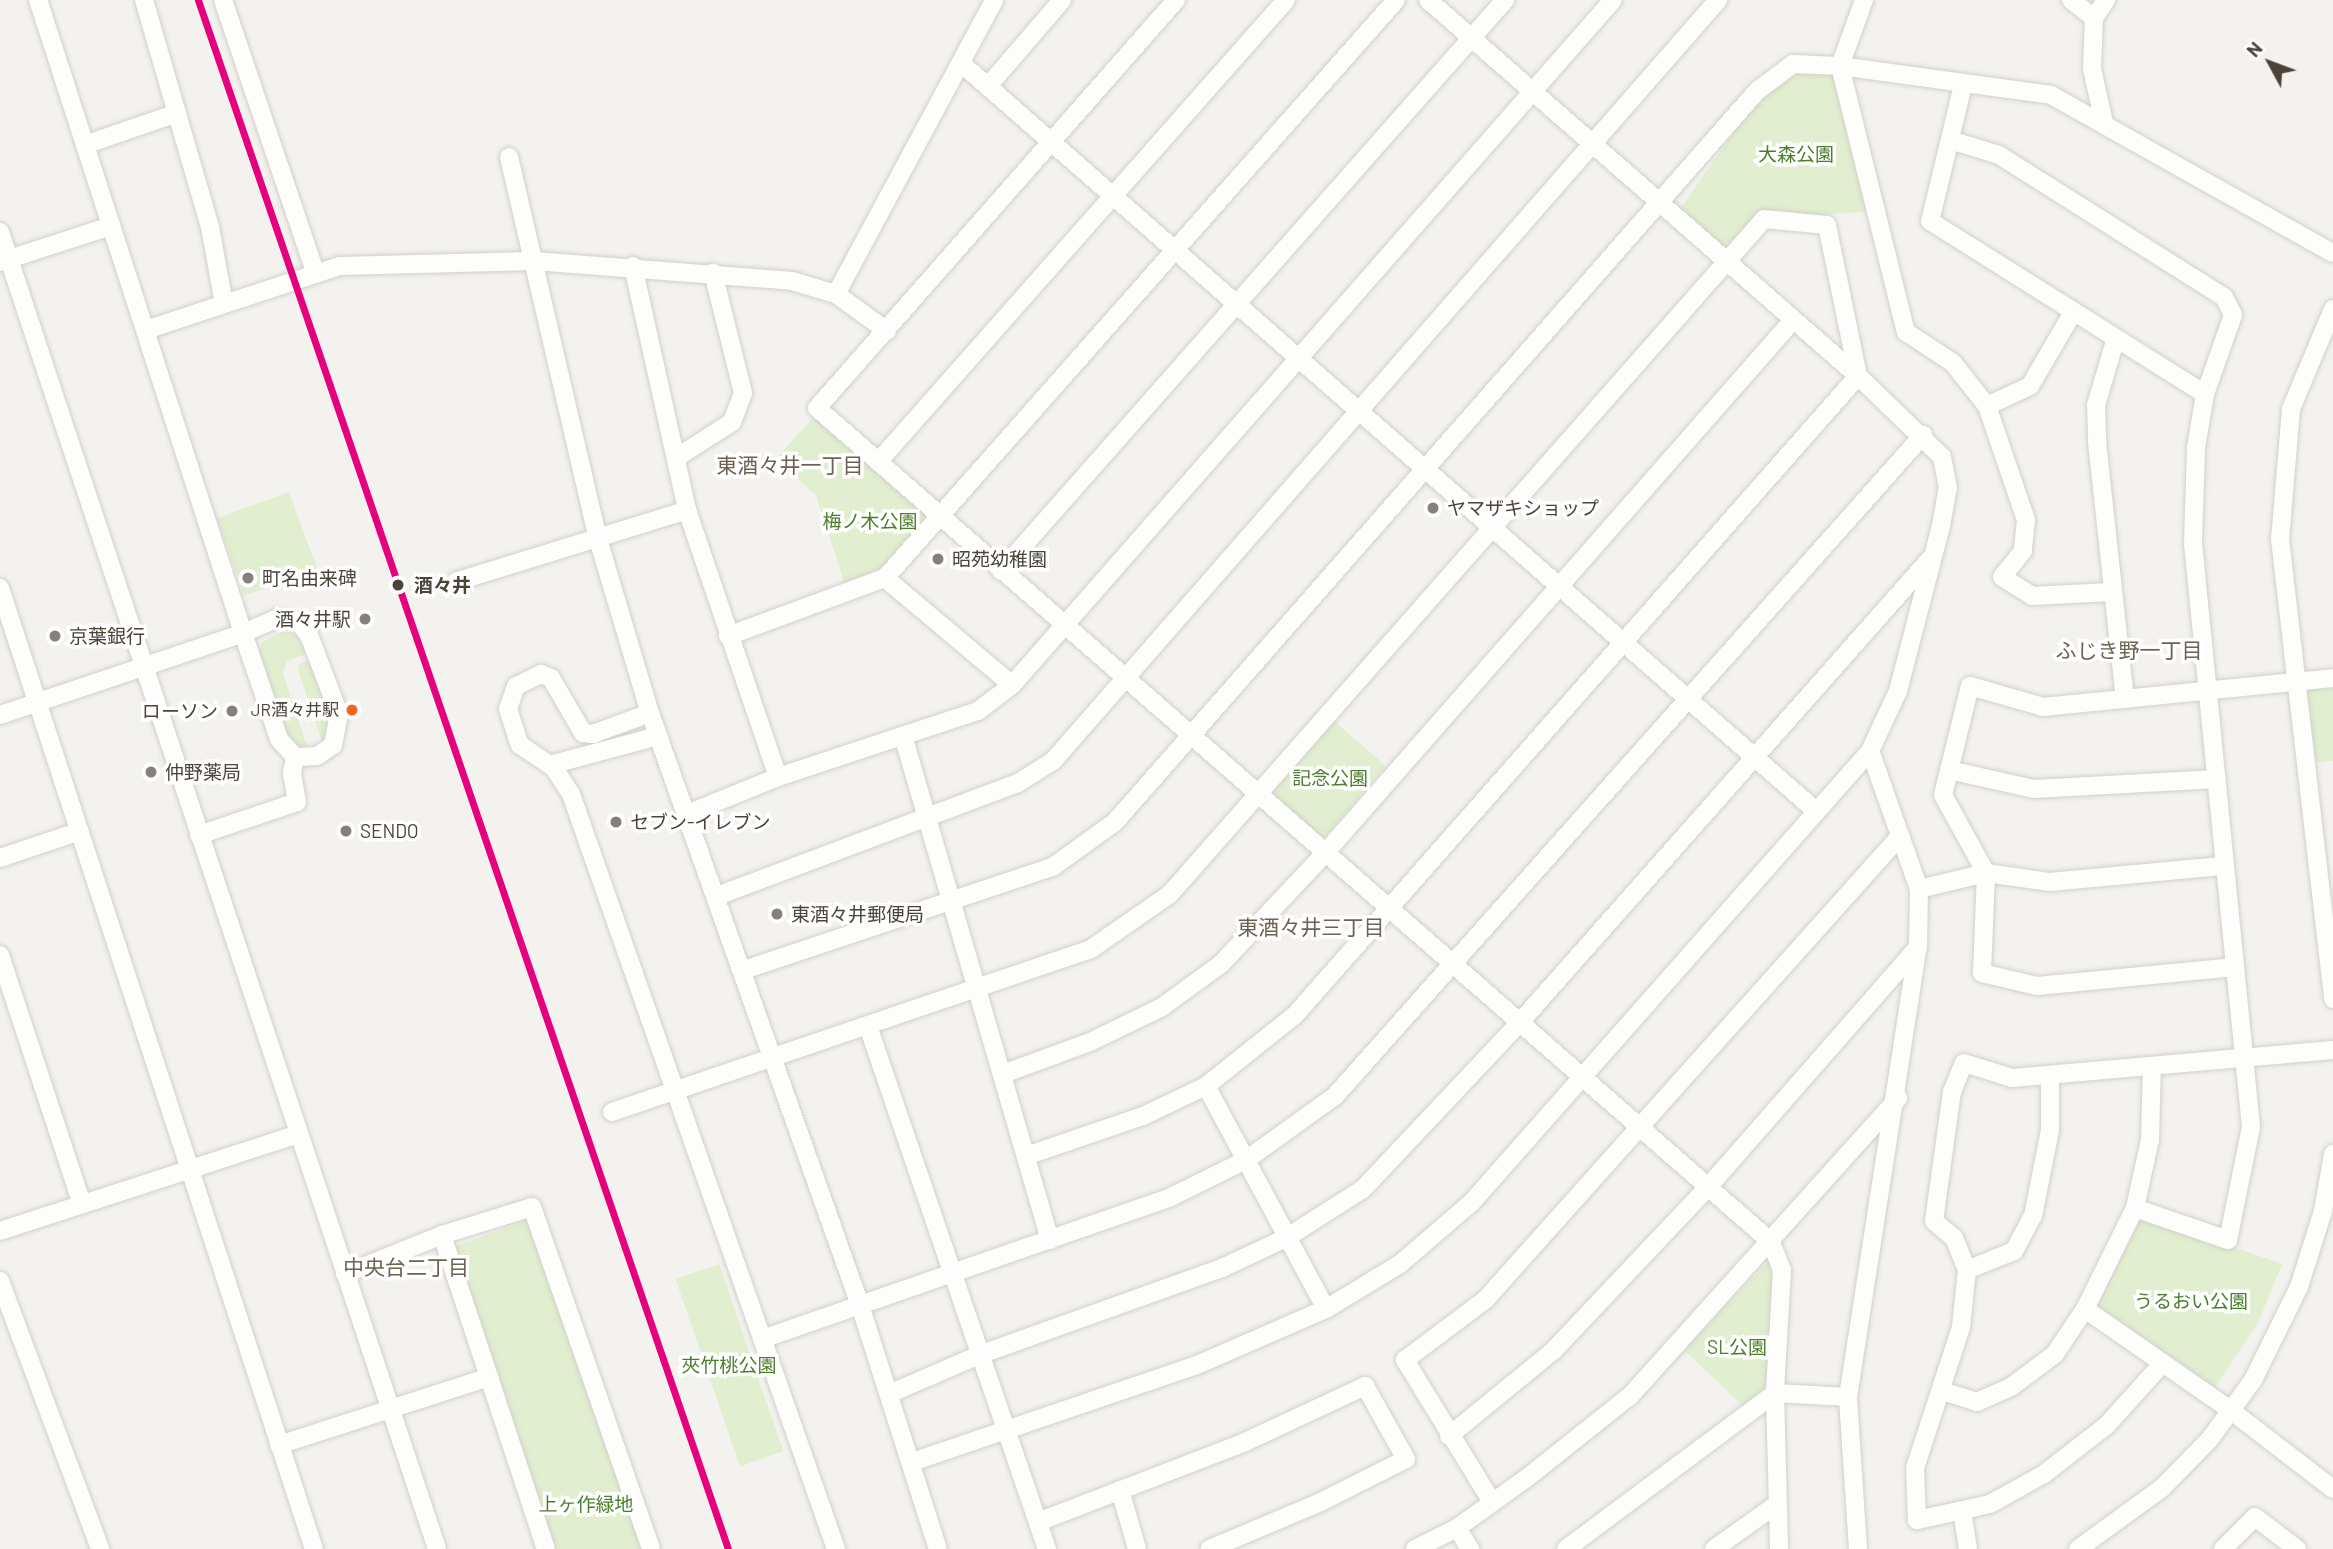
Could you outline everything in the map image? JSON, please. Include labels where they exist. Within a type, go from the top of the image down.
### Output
[{"type":"street","points":[[0,715],[143,669],[243,634],[276,620],[291,620],[303,627],[318,652],[339,714],[339,727],[328,750],[309,758],[295,757],[279,739],[243,634],[111,226],[105,199],[38,0]]},
{"type":"street","points":[[144,0],[210,227],[224,304]]},
{"type":"street","points":[[223,0],[316,274]]},
{"type":"street","points":[[836,294],[994,0]]},
{"type":"street","points":[[989,85],[1062,0]]},
{"type":"street","points":[[1175,0],[817,408],[1001,571],[1066,622],[1258,794],[1522,1020],[1771,1242],[1782,1270],[1775,1393],[1779,1549]]},
{"type":"street","points":[[878,462],[1115,197],[1286,0]]},
{"type":"street","points":[[728,636],[885,578],[1396,0]]},
{"type":"street","points":[[912,1462],[1197,1365],[1326,1309],[1400,1264],[1472,1202],[1870,751],[1898,691],[1920,614],[1930,559],[1948,488],[1942,457],[1923,435],[1858,376],[1428,0]]},
{"type":"street","points":[[1001,571],[1506,0]]},
{"type":"street","points":[[687,814],[778,777],[904,739],[978,711],[1012,685],[1613,0]]},
{"type":"street","points":[[717,896],[1018,783],[1053,761],[1718,0]]},
{"type":"street","points":[[1864,0],[1840,66],[1906,332],[1953,363],[1987,406],[2026,520],[2024,551],[2002,577],[2032,596],[2111,593]]},
{"type":"street","points":[[2071,0],[2094,18]]},
{"type":"street","points":[[2104,123],[2092,69],[2094,18],[2106,0]]},
{"type":"street","points":[[961,63],[1178,249],[1816,811]]},
{"type":"street","points":[[744,970],[950,904],[1054,866],[1115,822],[1428,470],[1774,74],[1793,64],[1840,66],[2051,95],[2333,253]]},
{"type":"street","points":[[1963,85],[1930,221],[2072,314],[2205,394]]},
{"type":"street","points":[[87,144],[177,113]]},
{"type":"street","points":[[1950,140],[2000,155],[2224,297],[2233,315],[2205,394],[2196,447],[2193,544],[2251,1127],[2228,1240],[2135,1208]]},
{"type":"street","points":[[509,157],[598,538],[650,713],[744,970],[771,1058],[860,1305],[912,1462],[937,1549]]},
{"type":"street","points":[[612,1112],[1090,949],[1170,894],[1764,219],[1827,225],[1858,376]]},
{"type":"street","points":[[4,261],[111,226]]},
{"type":"street","points":[[0,232],[4,261],[437,1549]]},
{"type":"street","points":[[146,330],[357,263],[534,261],[632,266],[792,281],[836,294],[887,331]]},
{"type":"street","points":[[632,266],[688,510],[728,636],[778,777]]},
{"type":"street","points":[[676,458],[732,422],[743,393],[713,274]]},
{"type":"street","points":[[2333,309],[2291,409],[2280,539],[2333,999]]},
{"type":"street","points":[[1987,406],[2030,386],[2072,314]]},
{"type":"street","points":[[1003,1074],[1090,1042],[1162,1007],[1221,964],[1326,852],[1793,320]]},
{"type":"street","points":[[2115,341],[2096,405],[2111,593],[2125,698]]},
{"type":"street","points":[[1026,1156],[1143,1116],[1206,1086],[1295,1016],[1858,376]]},
{"type":"street","points":[[762,1339],[1171,1197],[1246,1160],[1335,1096],[1923,435]]},
{"type":"street","points":[[454,582],[688,510]]},
{"type":"street","points":[[889,1394],[979,1355],[1223,1268],[1286,1238],[1363,1189],[1522,1020],[1930,559]]},
{"type":"street","points":[[885,578],[1012,685]]},
{"type":"street","points":[[0,589],[278,1446],[314,1549]]},
{"type":"street","points":[[650,713],[593,734],[583,733],[551,678],[541,674],[526,678],[509,696],[510,725],[520,745],[536,759],[552,765],[658,736]]},
{"type":"street","points":[[2235,967],[2037,986],[1982,973],[1986,873],[1943,795],[1970,687],[2043,707],[2125,698],[2209,694],[2333,678]]},
{"type":"street","points":[[904,739],[1050,1240]]},
{"type":"street","points":[[1858,1549],[1848,1397],[1898,1098],[1918,947],[1919,889],[1870,751]]},
{"type":"street","points":[[199,835],[297,802],[292,773],[295,757]]},
{"type":"street","points":[[552,765],[571,794],[836,1549]]},
{"type":"street","points":[[1949,770],[2034,789],[2217,779]]},
{"type":"street","points":[[0,858],[80,831]]},
{"type":"street","points":[[1492,1502],[1449,1436],[1405,1360],[1485,1300],[1643,1129],[1900,835]]},
{"type":"street","points":[[1919,889],[1986,873],[2050,882],[2224,866]]},
{"type":"street","points":[[1449,1436],[1554,1350],[1709,1186],[1918,947]]},
{"type":"street","points":[[0,955],[82,1204]]},
{"type":"street","points":[[868,1026],[1047,1549]]},
{"type":"street","points":[[2161,1365],[2107,1425],[2044,1474],[1990,1504],[1917,1520],[1915,1468],[1961,1327],[1967,1270],[1954,1238],[1934,1221],[1952,1092],[1964,1063],[2012,1078],[2333,1051]]},
{"type":"street","points":[[1942,1391],[1978,1402],[2011,1387],[2055,1354],[2085,1309],[2135,1208],[2150,1140],[2152,1066]]},
{"type":"street","points":[[1967,1270],[2014,1251],[2033,1216],[2050,1130],[2050,1074]]},
{"type":"street","points":[[1206,1086],[1326,1309]]},
{"type":"street","points":[[1415,1549],[1457,1528],[1583,1437],[1630,1396],[1898,1098]]},
{"type":"street","points":[[0,1231],[298,1134]]},
{"type":"street","points":[[2078,1549],[2162,1488],[2233,1412],[2270,1352],[2299,1287],[2323,1211],[2333,1154]]},
{"type":"street","points":[[345,1274],[442,1235],[532,1207],[651,1549]]},
{"type":"street","points":[[442,1235],[546,1549]]},
{"type":"street","points":[[0,1280],[100,1549]]},
{"type":"street","points":[[2085,1309],[2161,1365],[2233,1412],[2333,1489]]},
{"type":"street","points":[[278,1446],[391,1406],[489,1377]]},
{"type":"street","points":[[1038,1522],[1243,1443],[1365,1386],[1406,1459],[1321,1502],[1210,1549]]},
{"type":"street","points":[[1566,1549],[1775,1393],[1848,1397]]},
{"type":"street","points":[[1120,1490],[1138,1549]]},
{"type":"street","points":[[1713,1549],[1777,1504]]},
{"type":"street","points":[[1962,1511],[1968,1549]]},
{"type":"street","points":[[2223,1549],[2255,1517],[2298,1549]]},
{"type":"street","points":[[1457,1528],[1470,1549]]},
{"type":"green space","name":"大森公園","points":[[1793,64],[1840,66],[1876,211],[1764,219],[1725,248],[1680,209],[1770,80]]},
{"type":"green space","name":"梅ノ木公園","points":[[816,415],[931,518],[882,574],[846,588],[816,495],[775,459]]},
{"type":"green space","points":[[289,492],[317,569],[245,595],[217,518]]},
{"type":"green space","points":[[284,631],[296,635],[306,654],[287,661],[283,673],[308,749],[290,742],[257,655],[262,642]]},
{"type":"green space","points":[[310,659],[329,709],[329,725],[322,741],[298,670],[299,665]]},
{"type":"green space","points":[[2333,683],[2333,761],[2316,762],[2304,686]]},
{"type":"green space","name":"記念公園","points":[[1334,721],[1386,766],[1324,838],[1272,793]]},
{"type":"green space","name":"うるおい公園","points":[[2138,1214],[2282,1264],[2258,1323],[2213,1391],[2091,1308]]},
{"type":"green space","name":"上ヶ作緑地","points":[[527,1220],[648,1549],[555,1549],[454,1247]]},
{"type":"green space","name":"SL公園","points":[[1770,1260],[1779,1271],[1771,1392],[1746,1409],[1683,1349]]},
{"type":"green space","name":"夾竹桃公園","points":[[719,1264],[783,1451],[740,1466],[676,1279]]},
{"type":"transit line","points":[[198,0],[728,1549]]},
{"type":"place","name":"ヤマザキショップ","points":[[1433,508]]},
{"type":"place","name":"昭苑幼稚園","points":[[938,559]]},
{"type":"place","name":"町名由来碑","points":[[248,578]]},
{"type":"place","name":"酒々井","points":[[398,585]]},
{"type":"place","name":"酒々井駅","points":[[365,619]]},
{"type":"place","name":"京葉銀行","points":[[55,636]]},
{"type":"place","name":"JR酒々井駅","points":[[352,710]]},
{"type":"place","name":"ローソン","points":[[232,711]]},
{"type":"place","name":"仲野薬局","points":[[151,772]]},
{"type":"place","name":"セブン-イレブン","points":[[616,822]]},
{"type":"place","name":"SENDO","points":[[346,831]]},
{"type":"place","name":"東酒々井郵便局","points":[[777,914]]},
{"type":"district","name":"東酒々井一丁目","points":[[790,465]]},
{"type":"district","name":"ふじき野一丁目","points":[[2129,650]]},
{"type":"district","name":"東酒々井三丁目","points":[[1311,927]]},
{"type":"district","name":"中央台二丁目","points":[[406,1267]]}]
